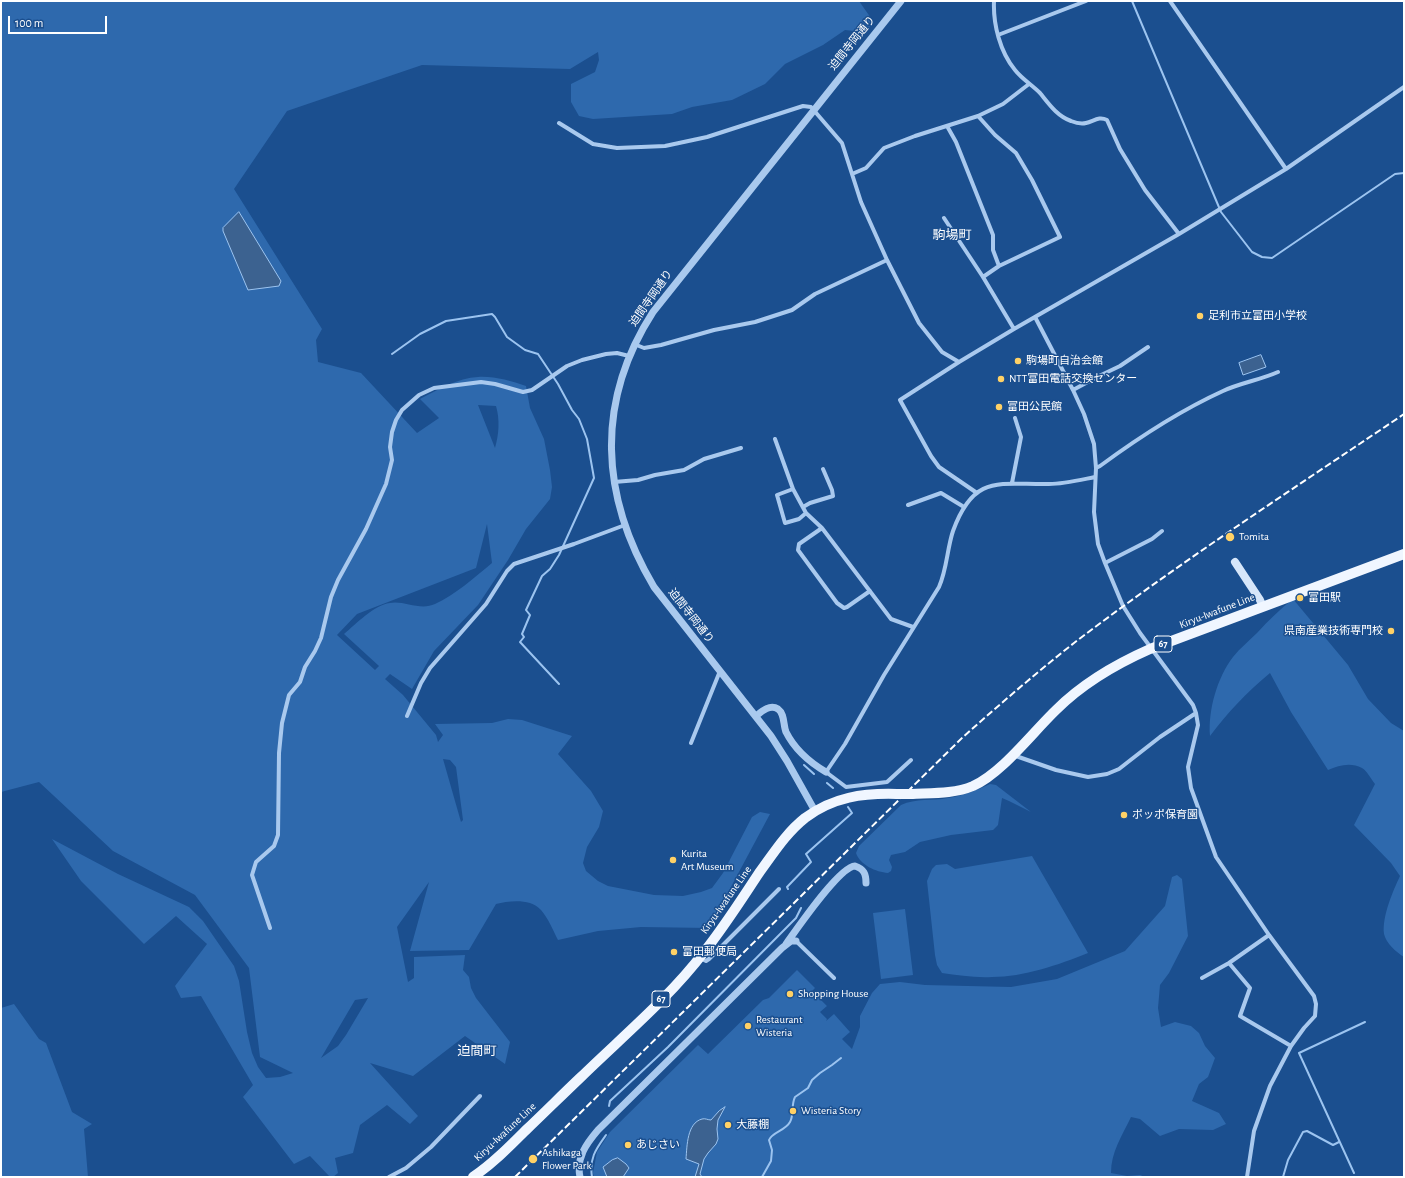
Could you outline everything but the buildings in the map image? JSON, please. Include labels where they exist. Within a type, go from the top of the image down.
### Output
[{"type":"main road","name":"Kiryu-Iwafune Line","points":[[473,1177],[490,1164],[524,1133],[672,989],[700,958],[788,834],[815,811],[828,804],[845,798],[867,794],[949,792],[972,786],[993,774],[1056,710],[1077,691],[1115,666],[1150,649],[1403,556]]},
{"type":"main road","points":[[1235,562],[1263,607]]},
{"type":"street","name":"迫間寺岡通り","points":[[815,811],[787,761],[756,716],[654,587],[633,548],[624,525],[614,482],[612,458],[614,417],[618,393],[629,356],[641,329],[664,296],[896,4],[901,1]]},
{"type":"street","points":[[994,1],[998,35],[1006,57],[1015,70],[1059,114],[1065,118],[1079,123],[1096,119],[1107,120],[1120,149],[1145,190],[1179,234]]},
{"type":"street","points":[[998,35],[1086,1]]},
{"type":"street","points":[[1170,1],[1286,169]]},
{"type":"street","points":[[852,174],[866,168],[884,148],[915,136],[978,116],[1003,104],[1029,84]]},
{"type":"street","points":[[977,493],[939,468],[900,400],[1014,329],[1179,234],[1286,169],[1404,87]]},
{"type":"street","points":[[559,123],[593,144],[617,148],[642,148],[665,146],[707,137],[803,106],[811,107],[842,143],[861,202],[887,260],[919,323],[942,352],[959,362]]},
{"type":"street","points":[[978,116],[995,135],[1016,153],[1032,180],[1060,237],[1000,266],[983,277]]},
{"type":"street","points":[[947,126],[956,142],[993,235],[993,250],[1000,266]]},
{"type":"street","points":[[944,218],[983,277],[1014,329]]},
{"type":"street","points":[[634,344],[644,348],[661,345],[714,330],[755,322],[792,310],[815,294],[887,260]]},
{"type":"street","points":[[1035,317],[1073,390],[1084,414],[1094,444],[1096,468],[1094,512],[1098,544],[1105,563],[1123,606],[1150,649],[1193,706],[1196,713],[1198,726],[1188,767],[1191,788],[1216,857],[1269,935],[1314,996],[1316,1004],[1315,1016],[1291,1046],[1270,1086],[1254,1131],[1247,1177]]},
{"type":"street","points":[[1073,390],[1120,366],[1148,347]]},
{"type":"street","points":[[270,928],[252,875],[256,862],[274,846],[278,835],[279,753],[282,723],[289,695],[300,682],[305,667],[321,638],[328,607],[338,580],[366,529],[386,484],[392,460],[390,447],[392,432],[399,415],[409,403],[434,388],[481,382],[495,384],[523,392],[532,390],[567,366],[582,360],[612,354],[629,356]]},
{"type":"street","points":[[1096,468],[1127,446],[1197,404],[1230,388],[1256,381],[1278,372]]},
{"type":"street","points":[[1012,483],[1021,437],[1015,418]]},
{"type":"street","points":[[775,439],[793,489],[806,513],[822,528],[891,619],[913,627]]},
{"type":"street","points":[[614,482],[638,480],[655,475],[684,470],[704,459],[740,448]]},
{"type":"street","points":[[803,507],[810,503],[833,496],[832,490],[823,470]]},
{"type":"street","points":[[826,772],[845,744],[884,675],[939,587],[953,532],[964,507],[986,486],[1012,483],[1051,484],[1095,477]]},
{"type":"street","points":[[793,489],[777,495],[785,523],[799,519],[806,513]]},
{"type":"street","points":[[908,505],[941,493],[964,507]]},
{"type":"street","points":[[407,716],[421,684],[430,668],[486,604],[514,564],[624,525]]},
{"type":"street","points":[[822,528],[799,544],[798,550],[837,603],[844,608],[847,607],[870,591]]},
{"type":"street","points":[[1105,563],[1152,539],[1162,531]]},
{"type":"street","points":[[691,743],[720,670]]},
{"type":"street","points":[[756,716],[766,708],[773,707],[779,709],[782,714],[787,733],[798,750],[809,761],[846,787],[887,782],[911,760]]},
{"type":"street","points":[[1013,754],[1056,770],[1088,777],[1107,774],[1119,769],[1160,737],[1196,713]]},
{"type":"street","points":[[782,948],[828,889],[848,868],[855,866],[862,870],[866,877],[866,883]]},
{"type":"street","points":[[700,958],[706,961],[709,959],[779,889]]},
{"type":"street","points":[[1202,978],[1229,963],[1269,935]]},
{"type":"street","points":[[580,1177],[581,1156],[586,1143],[782,948],[791,941],[796,941],[834,978]]},
{"type":"street","points":[[1229,963],[1250,988],[1240,1016],[1291,1046]]},
{"type":"street","points":[[389,1177],[406,1168],[431,1146],[480,1096]]},
{"type":"shaded area","points":[[1,1],[859,1],[873,21],[868,30],[861,34],[854,31],[845,30],[823,45],[785,64],[765,84],[732,100],[692,107],[672,114],[593,119],[579,116],[571,102],[571,84],[595,72],[599,60],[598,52],[570,69],[422,65],[287,111],[234,189],[322,329],[316,340],[318,362],[361,373],[417,433],[439,418],[420,399],[448,385],[470,378],[490,377],[526,386],[530,408],[544,439],[552,487],[550,499],[526,529],[508,560],[478,605],[434,651],[412,689],[390,674],[385,679],[403,695],[436,735],[438,742],[443,735],[435,724],[492,723],[508,719],[522,720],[572,736],[558,754],[591,791],[603,811],[599,827],[587,847],[583,863],[586,871],[598,881],[608,886],[654,895],[683,896],[712,888],[723,873],[752,817],[760,812],[770,814],[709,928],[641,927],[598,931],[558,940],[541,910],[536,906],[525,902],[513,901],[496,904],[469,950],[410,951],[429,882],[397,927],[408,982],[414,978],[414,957],[465,955],[463,970],[469,977],[471,988],[476,998],[510,1042],[505,1064],[465,1036],[413,1076],[370,1063],[418,1116],[410,1124],[387,1105],[360,1125],[353,1153],[335,1158],[338,1173],[333,1177],[330,1177],[310,1156],[294,1164],[243,1097],[253,1085],[201,996],[181,998],[175,986],[207,944],[176,916],[144,944],[81,881],[52,839],[118,874],[189,907],[203,921],[234,966],[239,981],[247,1032],[252,1053],[258,1067],[266,1078],[280,1077],[293,1073],[260,1057],[249,968],[195,895],[113,851],[39,782],[1,792]],"holes":[[[478,405],[496,406],[498,427],[495,448]],[[487,524],[492,563],[465,585],[450,596],[429,606],[418,606],[395,602],[384,604],[372,611],[344,634],[379,666],[375,670],[337,635],[357,614],[476,568]],[[443,759],[450,760],[456,767],[463,820],[461,822]],[[368,998],[338,1046],[321,1058],[355,1000]]]},
{"type":"shaded area","points":[[239,212],[281,281],[279,286],[248,290],[223,231],[223,228]]},
{"type":"shaded area","points":[[1261,355],[1266,367],[1243,375],[1239,363]]},
{"type":"shaded area","points":[[1293,599],[1348,665],[1368,699],[1391,723],[1404,731],[1404,957],[1392,947],[1384,934],[1386,912],[1400,876],[1391,863],[1354,825],[1375,784],[1366,771],[1354,765],[1341,766],[1328,770],[1291,712],[1270,673],[1253,687],[1210,736],[1210,716],[1212,705],[1218,684],[1227,665],[1233,657],[1275,615]]},
{"type":"shaded area","points":[[990,784],[996,785],[1031,812],[1002,798],[998,825],[993,830],[951,835],[920,842],[905,852],[891,855],[889,860],[892,867],[891,871],[888,873],[869,867],[858,857],[856,853],[859,846],[901,805],[912,801],[959,796]]},
{"type":"shaded area","points":[[1032,856],[1088,953],[1053,966],[1016,975],[979,977],[942,973],[937,965],[935,955],[927,881],[932,869],[936,865],[947,864],[955,869]]},
{"type":"shaded area","points":[[1177,875],[1182,879],[1188,936],[1169,973],[1160,985],[1158,1008],[1161,1027],[1175,1022],[1191,1026],[1199,1033],[1205,1046],[1215,1058],[1208,1077],[1199,1084],[1192,1101],[1219,1113],[1226,1124],[1213,1130],[1179,1129],[1160,1136],[1140,1119],[1131,1117],[1115,1151],[1111,1165],[1111,1173],[1127,1176],[1140,1175],[1145,1177],[594,1177],[593,1173],[597,1152],[610,1132],[698,1045],[708,1054],[763,1000],[769,998],[797,970],[815,988],[812,991],[827,1006],[820,1012],[827,1019],[826,1021],[834,1014],[850,1032],[842,1039],[852,1049],[860,1027],[860,1016],[872,993],[880,984],[900,982],[925,985],[1011,987],[1057,979],[1125,951],[1165,906],[1172,877]]},
{"type":"shaded area","points":[[905,909],[913,975],[881,979],[873,913]]},
{"type":"shaded area","points":[[14,1004],[39,1039],[46,1043],[72,1112],[92,1124],[84,1129],[88,1177],[1,1177],[1,1008]]},
{"type":"shaded area","points":[[725,1107],[718,1120],[718,1139],[716,1144],[704,1159],[700,1174],[702,1177],[695,1177],[699,1164],[686,1159],[689,1136],[693,1125],[697,1121],[703,1119],[711,1120]]},
{"type":"shaded area","points":[[618,1158],[629,1168],[623,1177],[607,1177],[603,1167],[612,1160]]},
{"type":"waterway","points":[[1132,1],[1221,212],[1252,252],[1262,257],[1272,258],[1395,174],[1404,173]]},
{"type":"waterway","points":[[392,354],[420,334],[446,321],[492,314],[507,337],[525,350],[538,354],[579,419],[587,439],[594,478],[559,555],[550,569],[542,576],[526,610],[530,615],[522,634],[524,637],[520,642],[559,684]]},
{"type":"waterway","points":[[804,765],[814,774]]},
{"type":"waterway","points":[[827,783],[833,788]]},
{"type":"waterway","points":[[788,889],[787,887],[811,862],[806,854],[852,813],[848,807]]},
{"type":"waterway","points":[[609,1106],[610,1101],[668,1047],[796,918],[801,908]]},
{"type":"waterway","points":[[1354,1173],[1299,1053],[1365,1022]]},
{"type":"waterway","points":[[762,1177],[771,1161],[772,1150],[769,1140],[790,1122],[795,1097],[808,1088],[812,1080],[820,1073],[841,1058]]},
{"type":"waterway","points":[[1283,1177],[1288,1160],[1303,1132],[1307,1131],[1333,1145],[1339,1142]]},
{"type":"waterway","points":[[592,1177],[592,1159],[596,1149],[606,1135]]},
{"type":"railway","points":[[515,1177],[963,737],[1004,701],[1074,643],[1114,613],[1237,526],[1404,414]]},
{"type":"place","name":"足利市立富田小学校","points":[[1200,316]]},
{"type":"place","name":"駒場町自治会館","points":[[1018,361]]},
{"type":"place","name":"NTT富田電話交換センター","points":[[1001,379]]},
{"type":"place","name":"富田公民館","points":[[999,407]]},
{"type":"place","name":"Tomita","points":[[1230,537]]},
{"type":"place","name":"富田駅","points":[[1300,598]]},
{"type":"place","name":"県南産業技術専門校","points":[[1391,631]]},
{"type":"place","name":"ポッポ保育園","points":[[1124,815]]},
{"type":"place","name":"Kurita Art Museum","points":[[673,860]]},
{"type":"place","name":"富田郵便局","points":[[674,952]]},
{"type":"place","name":"Shopping House","points":[[790,994]]},
{"type":"place","name":"Restaurant Wisteria","points":[[748,1026]]},
{"type":"place","name":"Wisteria Story","points":[[793,1111]]},
{"type":"place","name":"大藤棚","points":[[728,1125]]},
{"type":"place","name":"あじさい","points":[[628,1145]]},
{"type":"place","name":"Ashikaga Flower Park","points":[[533,1159]]},
{"type":"district","name":"駒場町","points":[[952,235]]},
{"type":"district","name":"迫間町","points":[[477,1051]]}]
